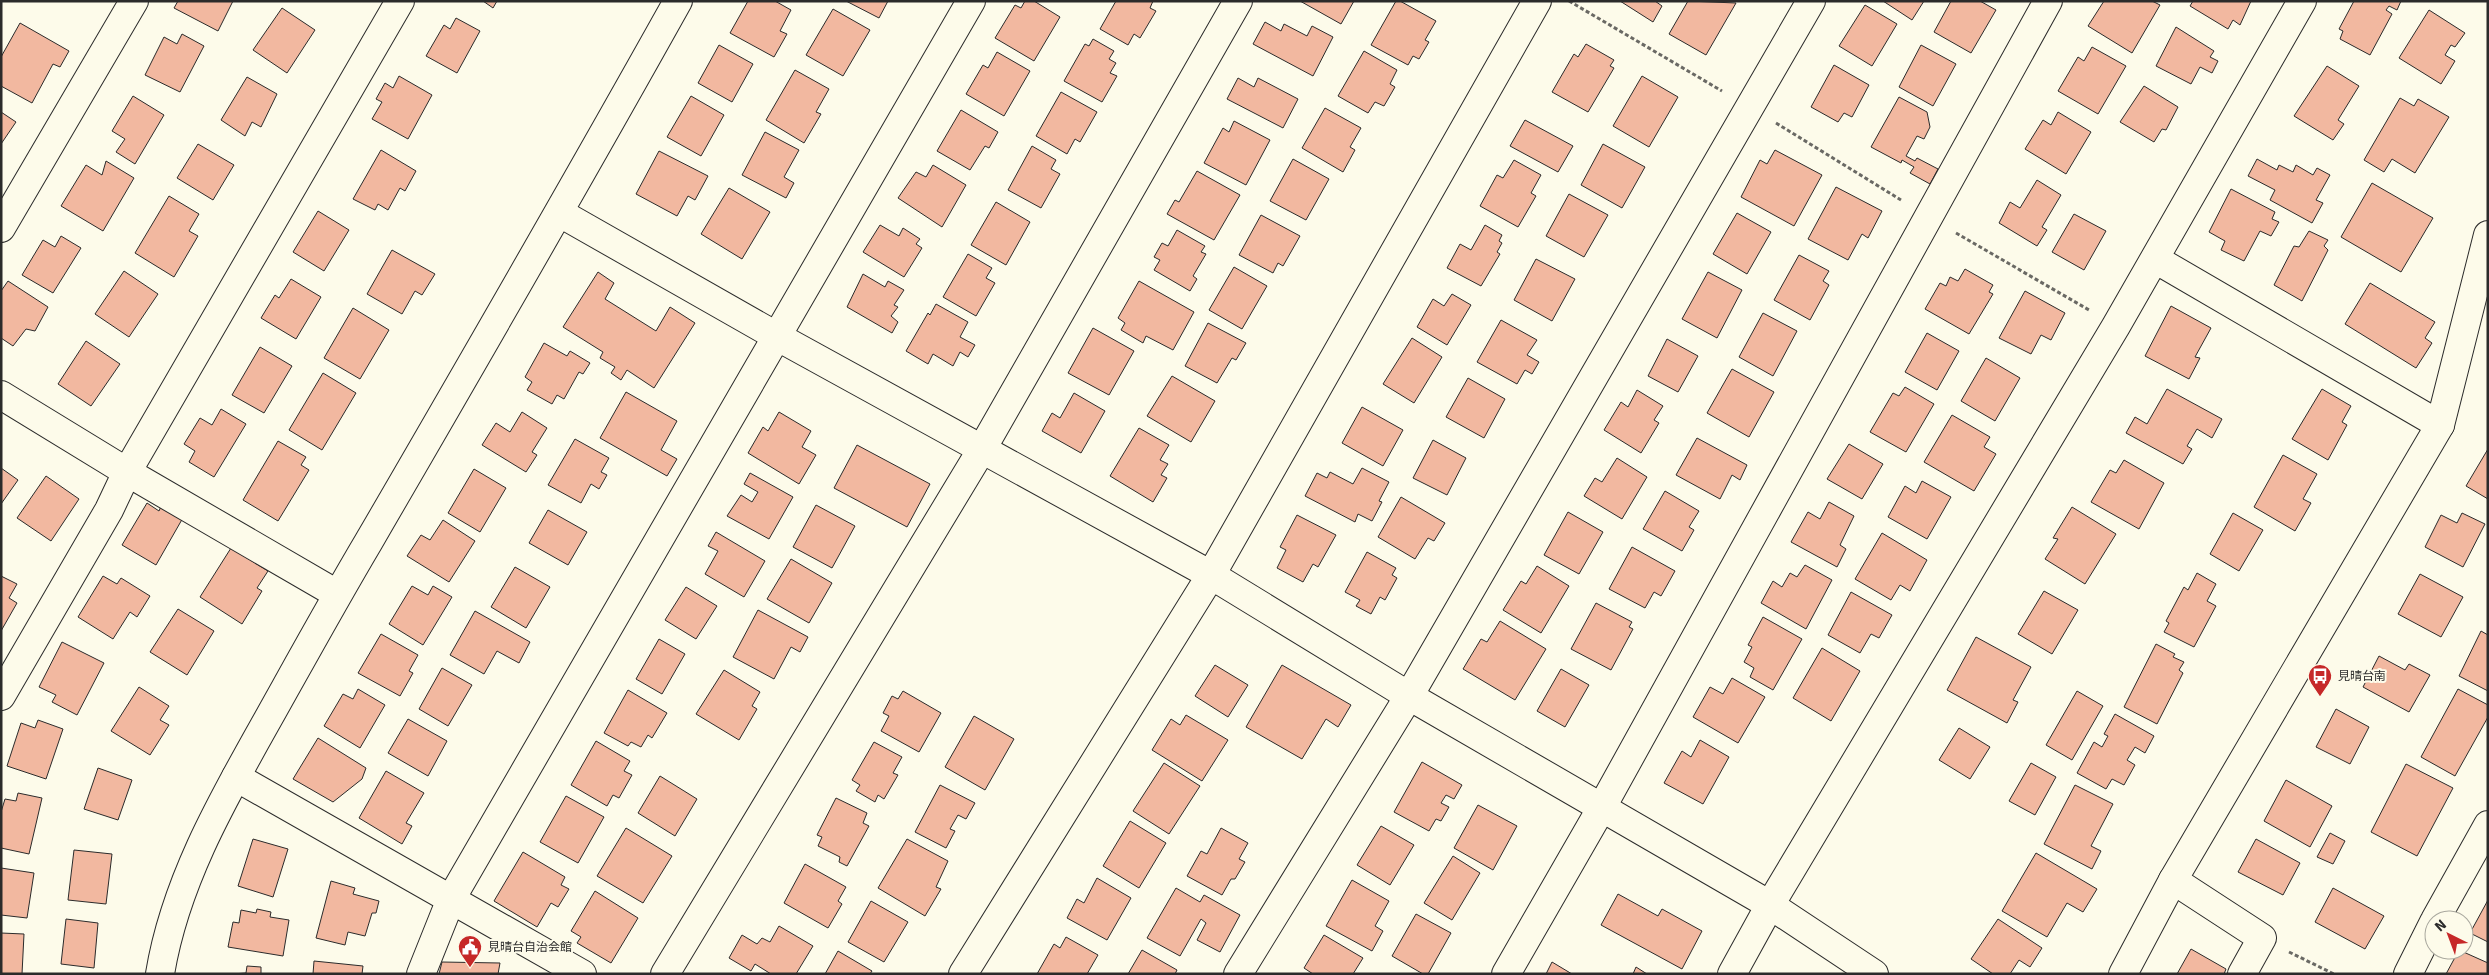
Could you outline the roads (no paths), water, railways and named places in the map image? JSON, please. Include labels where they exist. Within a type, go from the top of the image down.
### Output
[{"type":"street","points":[[1,228],[134,1]]},
{"type":"street","points":[[1,696],[109,510],[127,472],[400,1]]},
{"type":"street","points":[[160,974],[164,952],[189,872],[236,777],[338,594],[560,213],[678,1]]},
{"type":"street","points":[[421,974],[451,899],[778,338],[971,1]]},
{"type":"street","points":[[665,974],[982,449],[1238,1]]},
{"type":"street","points":[[963,974],[1211,576],[1537,1]]},
{"type":"street","points":[[1238,974],[1409,696],[1751,108],[1811,1]]},
{"type":"street","points":[[1506,974],[1602,807],[1927,216],[2048,1]]},
{"type":"street","points":[[1732,974],[1770,905],[2116,326],[2302,1]]},
{"type":"street","points":[[560,213],[778,338],[1211,576],[1409,696],[1770,905],[1874,974]]},
{"type":"street","points":[[2123,974],[2173,880],[2440,425],[2488,235]]},
{"type":"street","points":[[2155,259],[2440,425]]},
{"type":"street","points":[[1,394],[127,472],[338,594]]},
{"type":"street","points":[[236,777],[582,974]]},
{"type":"street","points":[[2441,910],[2488,824]]},
{"type":"street","points":[[2173,880],[2262,938],[2242,974]]},
{"type":"street","points":[[2408,974],[2424,943]]},
{"type":"place","name":"見晴台南","points":[[2320,697]]},
{"type":"place","name":"見晴台自治会館","points":[[470,968]]}]
